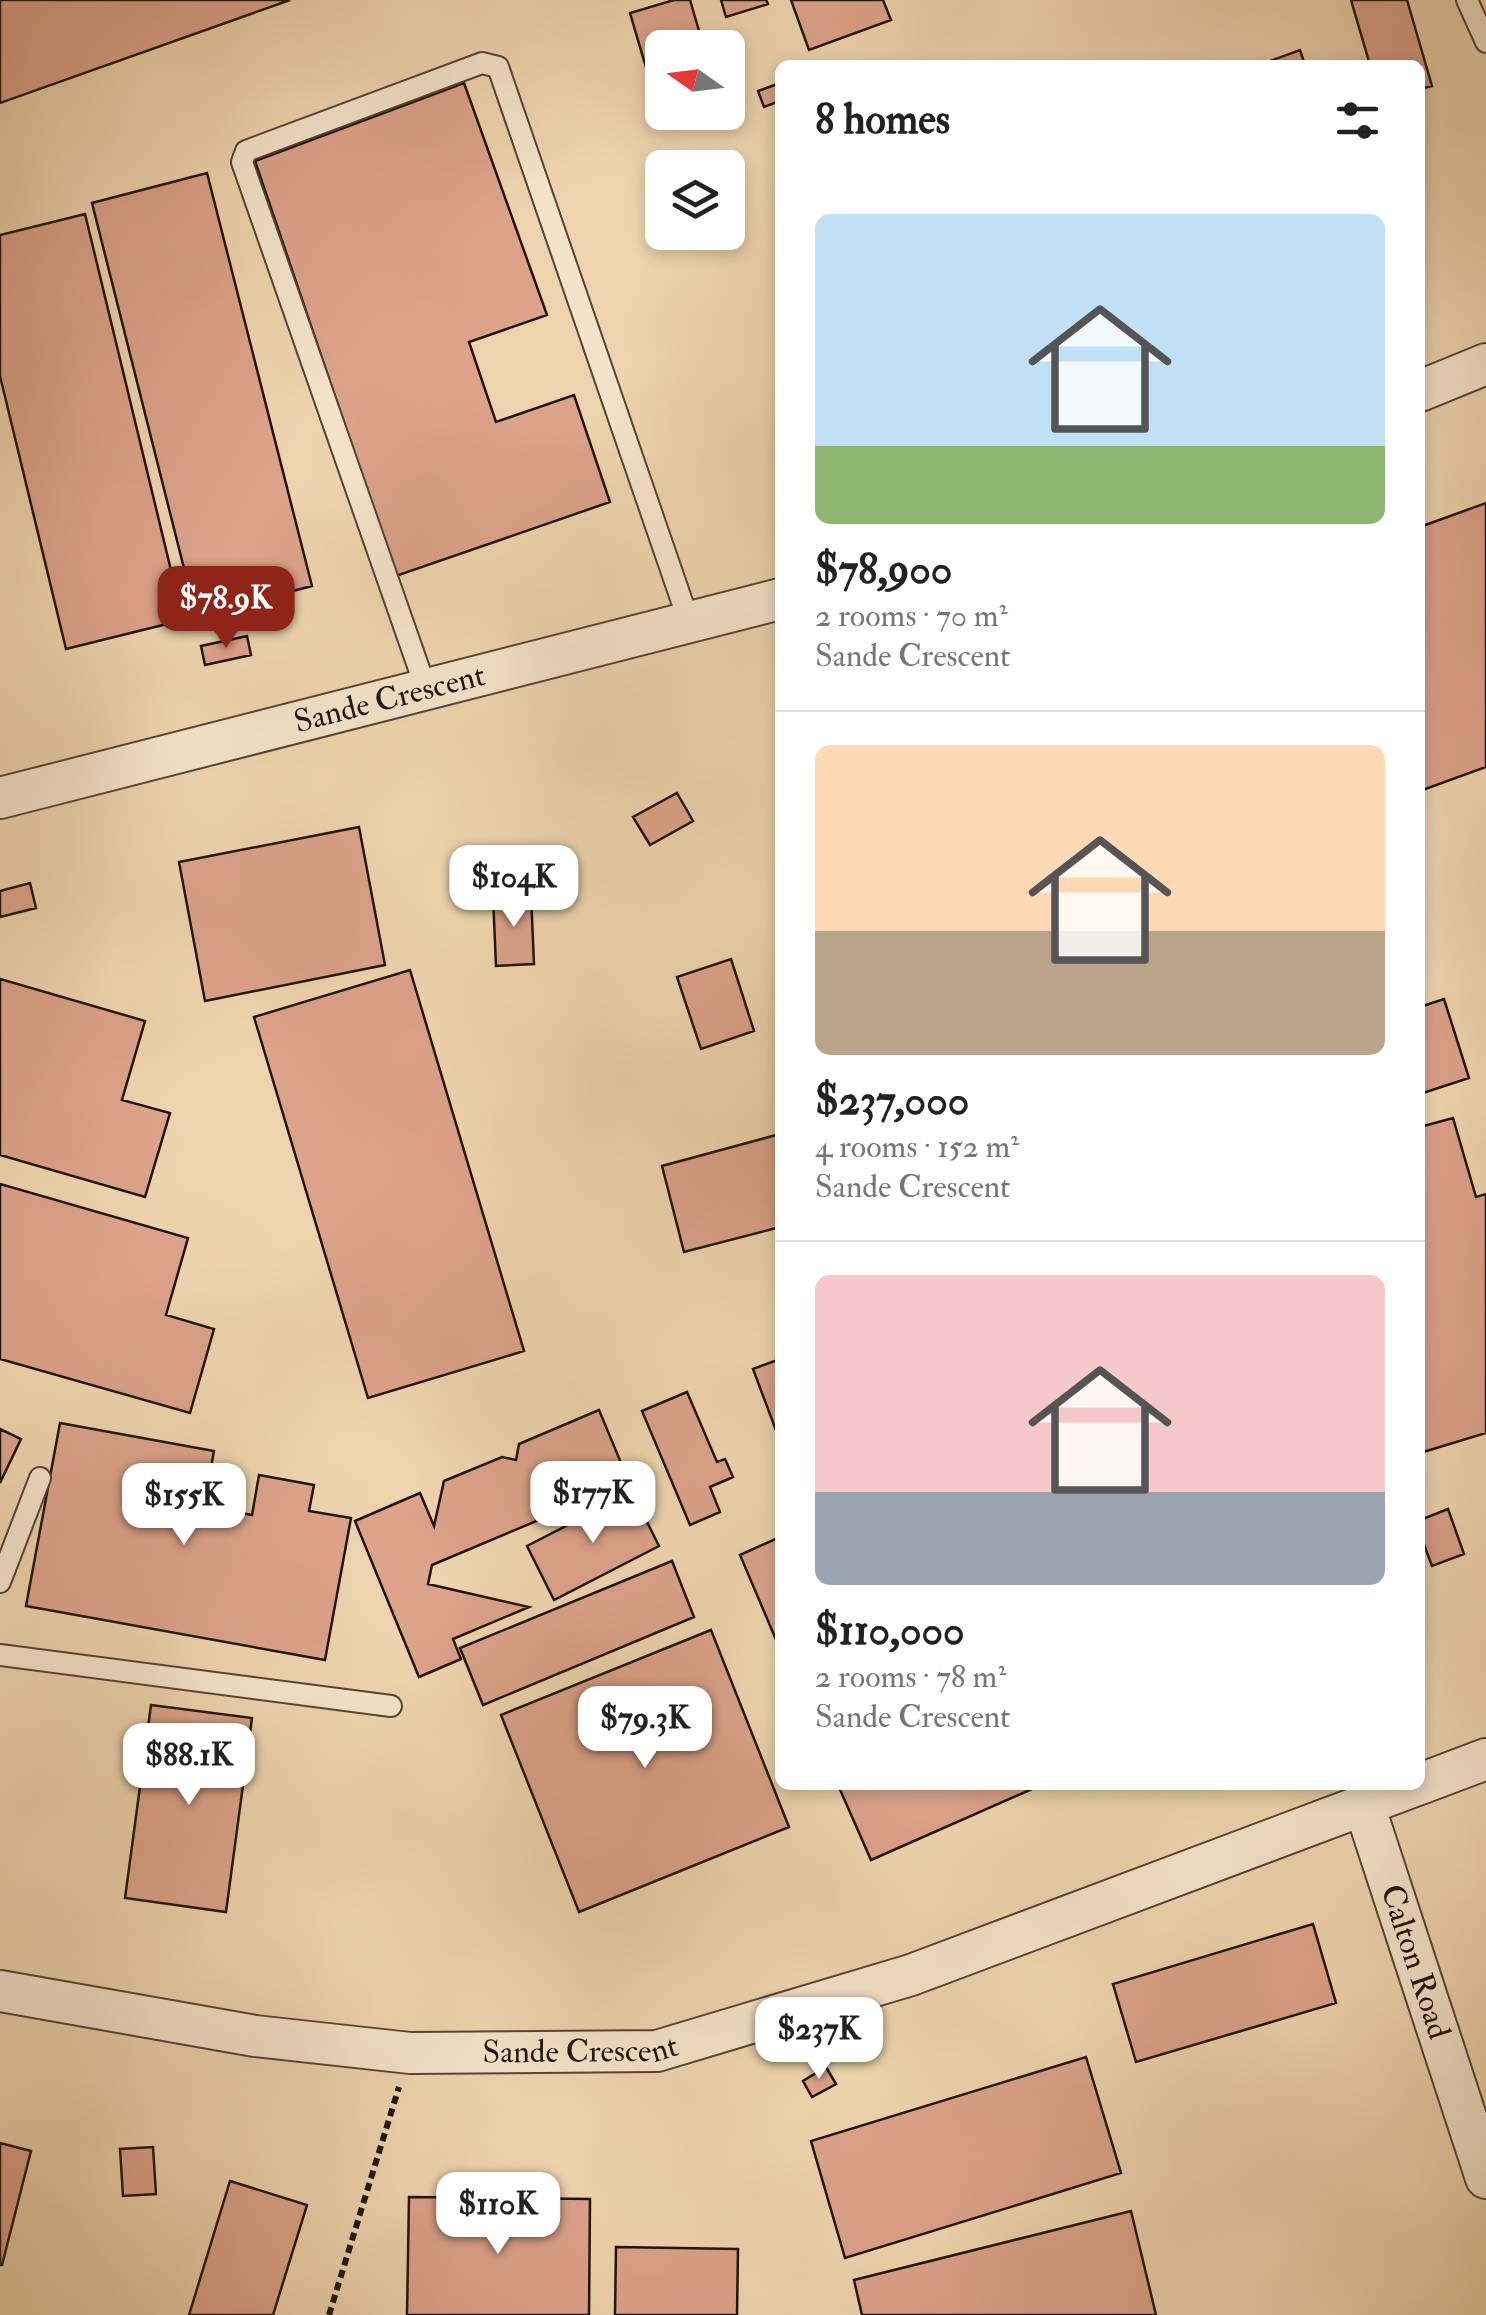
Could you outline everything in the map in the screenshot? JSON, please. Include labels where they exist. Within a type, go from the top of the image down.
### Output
[{"type":"street","points":[[1425,389],[1486,364]]},
{"type":"street","name":"Sande Crescent","points":[[0,798],[425,686],[775,600]]},
{"type":"street","name":"Sande Crescent","points":[[1425,1782],[1486,1759]]},
{"type":"street","name":"Sande Crescent","points":[[0,1991],[255,2036],[410,2052],[657,2051],[912,1975],[1403,1790]]},
{"type":"street","name":"Calton Road","points":[[1364,1805],[1486,2178]]},
{"type":"lane","points":[[1467,0],[1486,42]]},
{"type":"lane","points":[[425,686],[242,162],[246,151],[482,63],[498,68],[689,622]]},
{"type":"lane","points":[[0,1582],[40,1478]]},
{"type":"lane","points":[[0,1655],[391,1706]]},
{"type":"path","points":[[329,2315],[410,2052]]},
{"type":"building","points":[[0,0],[290,0],[0,103]]},
{"type":"building","points":[[674,0],[690,0],[699,30],[645,30],[645,64],[630,13]]},
{"type":"building","points":[[721,0],[766,0],[768,4],[726,17]]},
{"type":"building","points":[[791,0],[883,0],[891,20],[809,50]]},
{"type":"building","points":[[1351,0],[1407,0],[1424,60],[1369,60]]},
{"type":"building","points":[[1300,50],[1303,60],[1273,60]]},
{"type":"building","points":[[1425,62],[1432,86],[1425,88]]},
{"type":"building","points":[[464,83],[547,315],[469,342],[496,422],[574,395],[610,502],[396,576],[255,161]]},
{"type":"building","points":[[775,85],[775,103],[764,107],[758,91]]},
{"type":"building","points":[[207,173],[312,586],[196,616],[92,203]]},
{"type":"building","points":[[85,214],[183,620],[66,649],[0,376],[0,235]]},
{"type":"building","points":[[1486,503],[1486,767],[1425,789],[1425,525]]},
{"type":"building","points":[[247,636],[251,655],[205,665],[201,646]]},
{"type":"building","points":[[677,793],[693,821],[650,845],[633,817]]},
{"type":"building","points":[[359,827],[385,965],[205,1001],[179,862]]},
{"type":"building","points":[[30,883],[36,908],[0,917],[0,891]]},
{"type":"building","points":[[531,894],[534,964],[496,966],[493,896]]},
{"type":"building","points":[[731,959],[754,1031],[701,1049],[677,977]]},
{"type":"building","points":[[410,970],[524,1351],[368,1398],[254,1017]]},
{"type":"building","points":[[0,979],[145,1021],[122,1100],[170,1113],[145,1197],[0,1155]]},
{"type":"building","points":[[1444,999],[1469,1078],[1425,1092],[1425,1005]]},
{"type":"building","points":[[1453,1118],[1476,1197],[1486,1194],[1486,1433],[1425,1451],[1425,1126]]},
{"type":"building","points":[[775,1135],[775,1228],[684,1252],[662,1166]]},
{"type":"building","points":[[0,1184],[188,1238],[166,1315],[214,1329],[190,1413],[0,1359]]},
{"type":"building","points":[[775,1361],[775,1428],[753,1369]]},
{"type":"building","points":[[687,1392],[717,1462],[725,1459],[733,1477],[710,1487],[720,1512],[690,1525],[642,1411]]},
{"type":"building","points":[[599,1410],[629,1482],[432,1565],[428,1584],[529,1607],[453,1639],[461,1659],[419,1677],[355,1521],[420,1493],[434,1526],[444,1481],[502,1457],[516,1460],[519,1444]]},
{"type":"building","points":[[60,1423],[214,1451],[204,1506],[252,1515],[259,1475],[314,1485],[309,1511],[351,1518],[325,1660],[26,1606]]},
{"type":"building","points":[[0,1429],[21,1439],[0,1483]]},
{"type":"building","points":[[632,1492],[659,1546],[554,1600],[527,1546]]},
{"type":"building","points":[[1448,1509],[1464,1554],[1432,1566],[1425,1547],[1425,1518]]},
{"type":"building","points":[[775,1539],[775,1637],[740,1555]]},
{"type":"building","points":[[672,1561],[694,1617],[483,1705],[460,1648]]},
{"type":"building","points":[[711,1630],[789,1827],[579,1912],[501,1715]]},
{"type":"building","points":[[151,1705],[252,1718],[226,1912],[125,1898]]},
{"type":"building","points":[[840,1790],[1030,1790],[871,1860]]},
{"type":"building","points":[[1313,1924],[1336,2003],[1136,2062],[1113,1984]]},
{"type":"building","points":[[1086,2057],[1121,2173],[845,2258],[811,2141]]},
{"type":"building","points":[[826,2067],[836,2084],[812,2097],[803,2081]]},
{"type":"building","points":[[0,2143],[31,2151],[2,2265],[0,2265]]},
{"type":"building","points":[[153,2147],[156,2194],[123,2196],[120,2149]]},
{"type":"building","points":[[230,2181],[307,2205],[273,2315],[189,2315]]},
{"type":"building","points":[[409,2197],[590,2199],[589,2315],[407,2315]]},
{"type":"building","points":[[1131,2211],[1156,2315],[862,2315],[854,2280]]},
{"type":"building","points":[[616,2247],[738,2249],[737,2315],[615,2315]]}]
